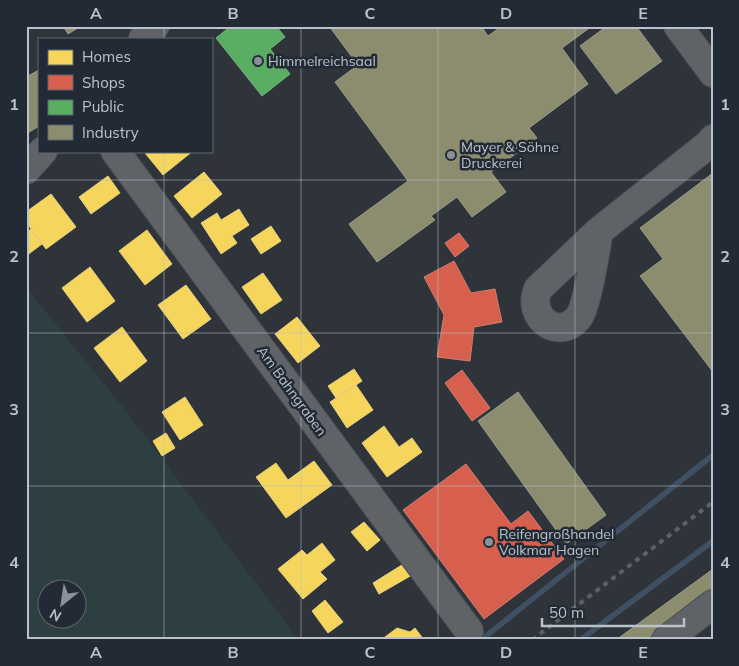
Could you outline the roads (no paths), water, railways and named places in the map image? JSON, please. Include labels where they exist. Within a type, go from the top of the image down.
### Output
[{"type":"street","points":[[144,38],[155,26]]},
{"type":"street","points":[[678,26],[713,73]]},
{"type":"street","points":[[599,231],[713,139]]},
{"type":"street","points":[[26,170],[42,152]]},
{"type":"street","name":"Am Bahngraben","points":[[117,152],[468,631]]},
{"type":"street","points":[[666,640],[713,604]]},
{"type":"waterway","points":[[481,640],[713,455]]},
{"type":"waterway","points":[[580,640],[713,541]]},
{"type":"railway","points":[[532,640],[713,502]]},
{"type":"place","name":"Himmelreichsaal","points":[[258,61]]},
{"type":"place","name":"Mayer & Söhne Druckerei","points":[[451,155]]},
{"type":"place","name":"Reifengroßhandel Volkmar Hagen","points":[[489,542]]}]
